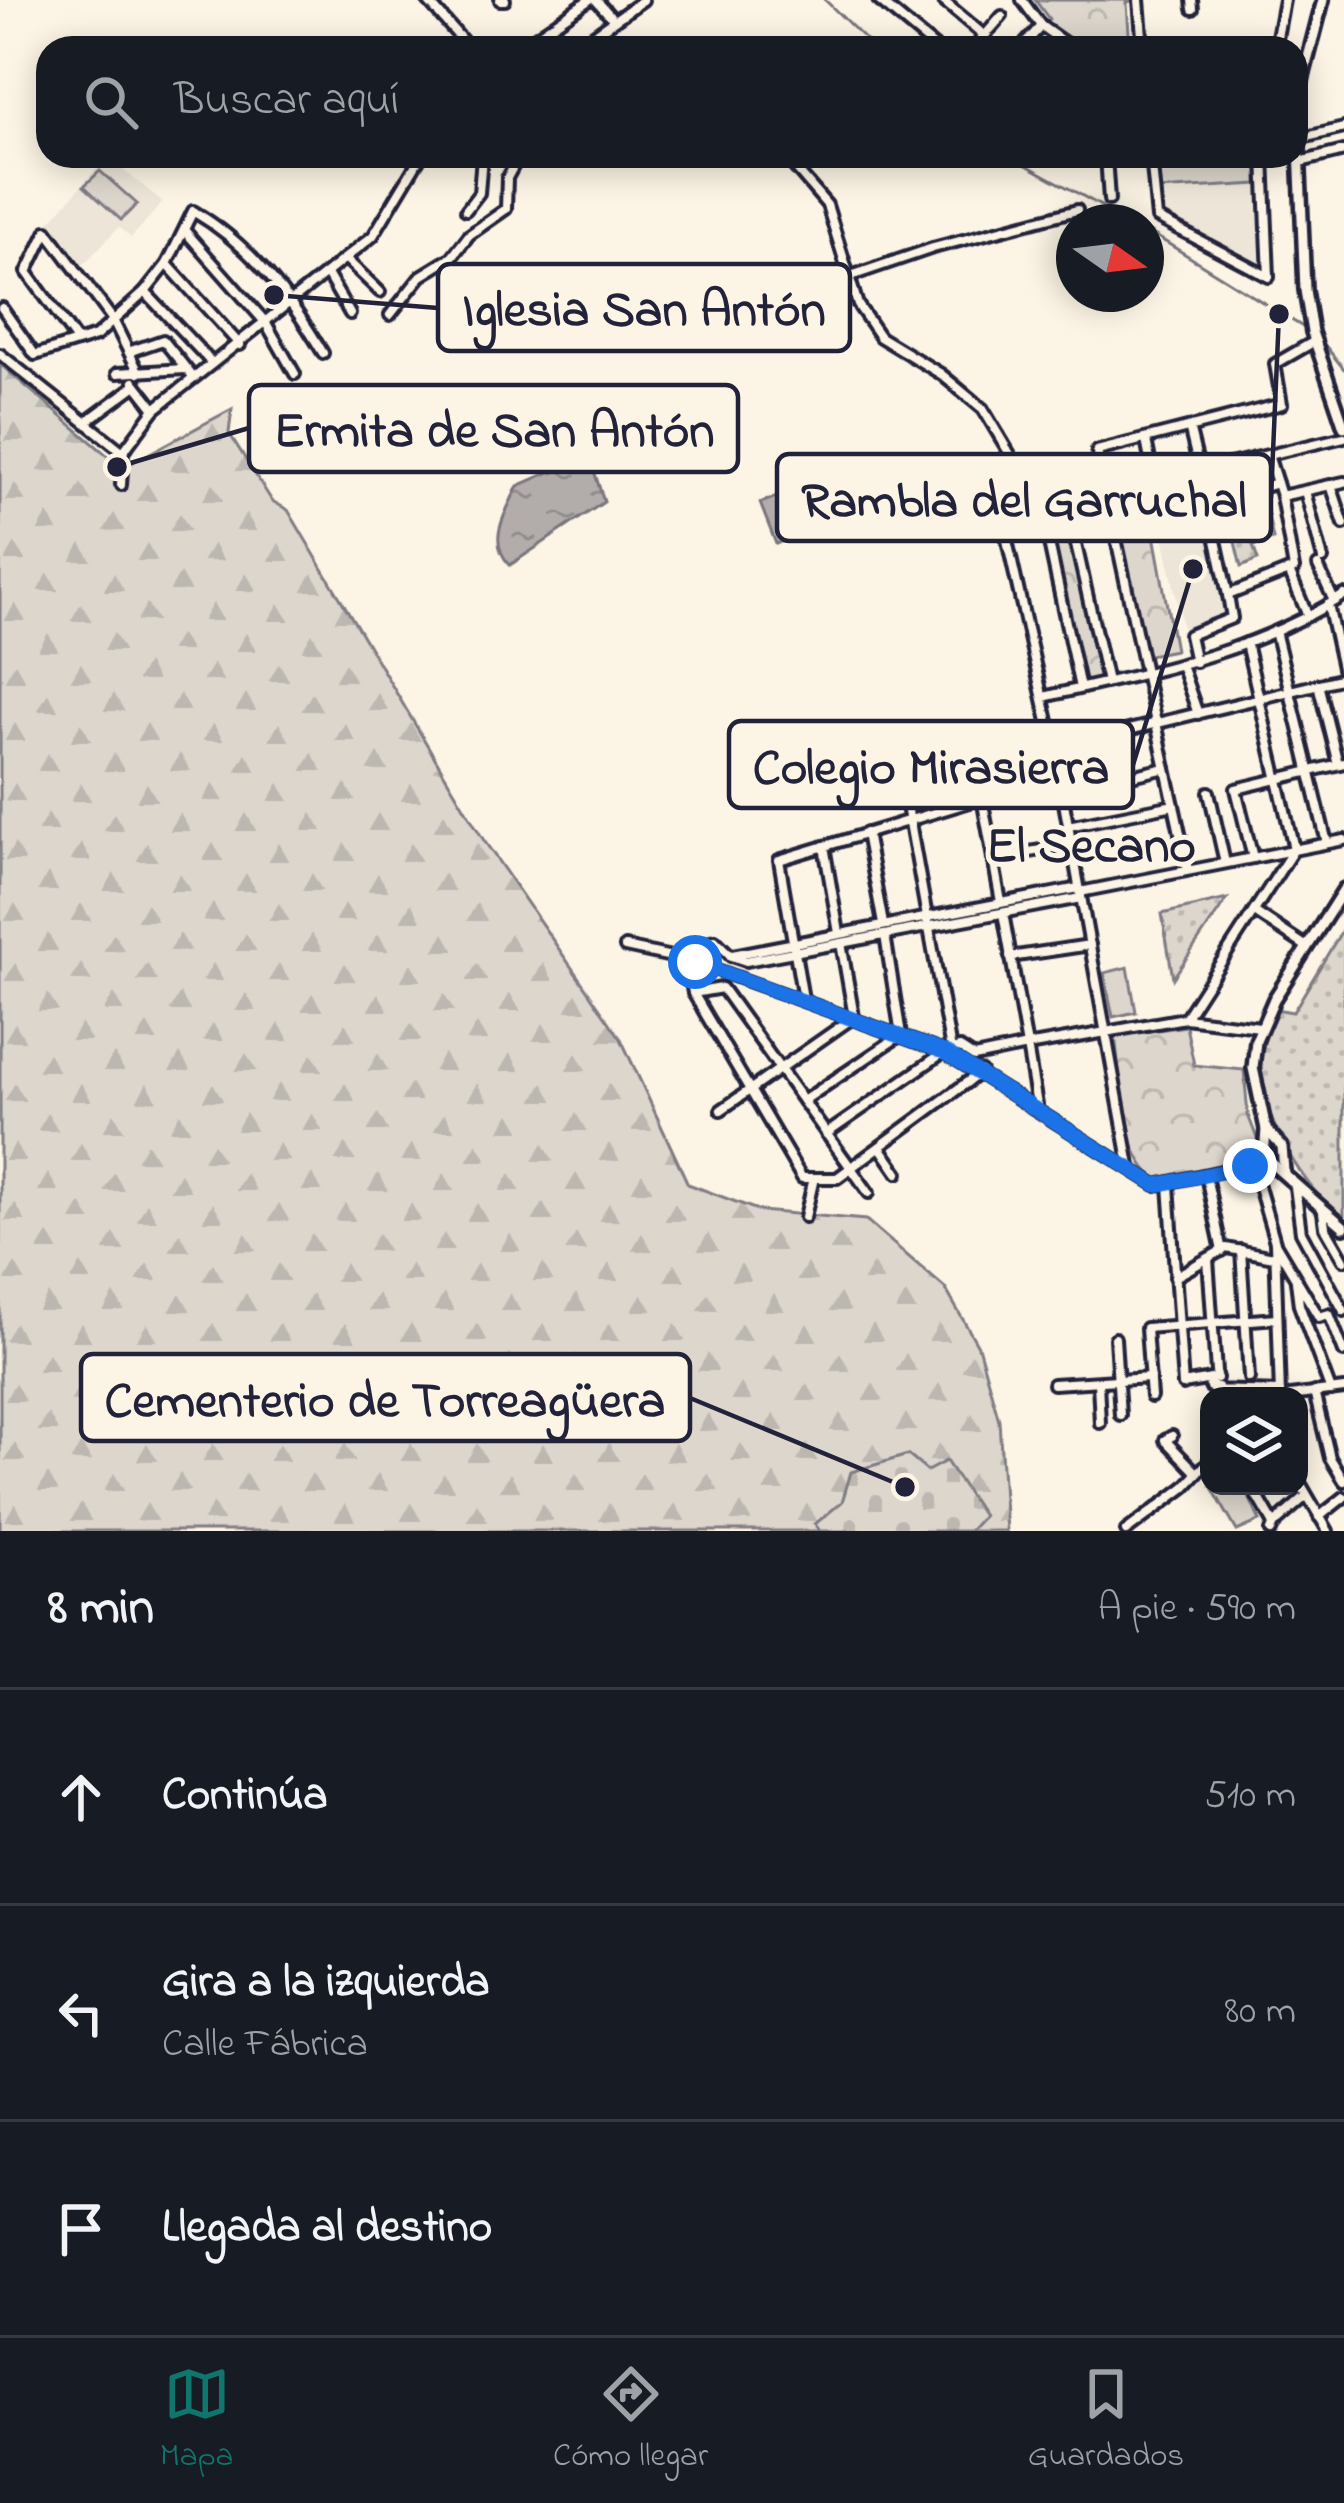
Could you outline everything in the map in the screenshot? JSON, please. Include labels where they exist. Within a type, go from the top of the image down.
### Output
[{"type":"main road","points":[[1308,51],[1323,0]]},
{"type":"main road","points":[[1300,168],[1306,302],[1344,427]]},
{"type":"main road","points":[[1342,893],[1260,1027],[1253,1068],[1269,1161],[1344,1227]]},
{"type":"main road","points":[[1266,1129],[1282,1154],[1284,1171]]},
{"type":"main road","points":[[1263,1146],[1276,1142]]},
{"type":"main road","points":[[1269,1161],[1282,1154]]},
{"type":"street","points":[[537,36],[592,0],[614,20]]},
{"type":"street","points":[[592,36],[643,0]]},
{"type":"street","points":[[942,0],[985,36],[1002,16]]},
{"type":"street","points":[[1022,0],[1041,26],[1055,36]]},
{"type":"street","points":[[1139,0],[1142,36]]},
{"type":"street","points":[[1277,36],[1284,0]]},
{"type":"street","points":[[882,1],[922,36]]},
{"type":"street","points":[[432,2],[459,36]]},
{"type":"street","points":[[1032,36],[1041,26]]},
{"type":"street","points":[[1308,137],[1344,128]]},
{"type":"street","points":[[1308,160],[1344,151]]},
{"type":"street","points":[[128,373],[188,373],[240,345],[379,230],[410,168]]},
{"type":"street","points":[[466,210],[478,193],[478,168]]},
{"type":"street","points":[[390,315],[421,276],[452,257],[469,235],[506,209],[507,178],[512,168]]},
{"type":"street","points":[[795,168],[827,205],[848,278],[880,338],[941,374],[983,409],[1041,506],[1080,688]]},
{"type":"street","points":[[1107,168],[1108,200]]},
{"type":"street","points":[[1153,168],[1160,220],[1269,277],[1264,168]]},
{"type":"street","points":[[2,308],[35,355],[96,336],[145,292],[167,264],[193,211],[226,231],[292,300],[322,353]]},
{"type":"street","points":[[848,278],[933,248],[1056,216]]},
{"type":"street","points":[[77,341],[27,272],[47,231],[113,320],[131,351],[128,373],[155,409]]},
{"type":"street","points":[[185,232],[266,322],[295,374]]},
{"type":"street","points":[[346,259],[380,292]]},
{"type":"street","points":[[167,264],[240,345]]},
{"type":"street","points":[[327,274],[350,314]]},
{"type":"street","points":[[145,292],[212,363]]},
{"type":"street","points":[[131,351],[163,340],[188,373]]},
{"type":"street","points":[[1189,870],[1097,452],[1282,404],[1275,364],[1315,340]]},
{"type":"street","points":[[0,354],[123,452]]},
{"type":"street","points":[[122,485],[123,452],[188,373]]},
{"type":"street","points":[[86,422],[136,385]]},
{"type":"street","points":[[1190,431],[1232,618],[1190,635],[1195,662]]},
{"type":"street","points":[[1130,1166],[1054,748],[1002,521],[1005,514],[1201,474],[1344,437]]},
{"type":"street","points":[[1146,440],[1161,515]]},
{"type":"street","points":[[1269,458],[1281,496],[1291,570],[1308,616]]},
{"type":"street","points":[[1281,496],[1344,482]]},
{"type":"street","points":[[1112,526],[1277,483]]},
{"type":"street","points":[[1331,485],[1344,524]]},
{"type":"street","points":[[1054,748],[1344,678],[1305,490]]},
{"type":"street","points":[[1066,500],[1107,682]]},
{"type":"street","points":[[1228,595],[1291,570]]},
{"type":"street","points":[[1042,697],[1195,662],[1275,632],[1344,595]]},
{"type":"street","points":[[1275,632],[1327,843]]},
{"type":"street","points":[[1185,1018],[1294,849],[1246,643]]},
{"type":"street","points":[[1181,665],[1198,714]]},
{"type":"street","points":[[1253,858],[1236,789],[1341,763],[1318,685]]},
{"type":"street","points":[[900,767],[947,1051]]},
{"type":"street","points":[[1062,792],[1166,768]]},
{"type":"street","points":[[803,1000],[779,860],[1059,775]]},
{"type":"street","points":[[1209,792],[1225,863]]},
{"type":"street","points":[[982,798],[1038,1107]]},
{"type":"street","points":[[1068,826],[1174,805]]},
{"type":"street","points":[[866,833],[901,1035]]},
{"type":"street","points":[[981,1072],[837,1178],[813,1182],[794,1172],[693,993],[701,944],[716,940],[730,956],[746,961],[795,946],[1344,840]]},
{"type":"street","points":[[993,858],[1071,845]]},
{"type":"street","points":[[824,846],[854,1017]]},
{"type":"street","points":[[1256,913],[1307,946]]},
{"type":"street","points":[[1010,957],[1090,945]]},
{"type":"street","points":[[625,946],[695,962],[947,1051],[1150,1182],[1169,1185],[1269,1161]]},
{"type":"street","points":[[693,993],[722,988],[868,1193]]},
{"type":"street","points":[[721,1110],[854,1017]]},
{"type":"street","points":[[826,1134],[947,1051],[968,1049],[974,1057],[1185,1018],[1260,1027]]},
{"type":"street","points":[[803,1101],[901,1035]]},
{"type":"street","points":[[1263,1146],[1255,1166],[1275,1242],[1296,1280],[1310,1294],[1319,1317],[1329,1314],[1344,1352]]},
{"type":"street","points":[[880,1147],[898,1173]]},
{"type":"street","points":[[1206,1177],[1222,1251]]},
{"type":"street","points":[[806,1217],[813,1182]]},
{"type":"street","points":[[1169,1185],[1183,1385],[1216,1378],[1209,1380],[1210,1387]]},
{"type":"street","points":[[1295,1187],[1301,1232],[1344,1311]]},
{"type":"street","points":[[1323,1212],[1325,1227],[1344,1260]]},
{"type":"street","points":[[1275,1242],[1282,1387]]},
{"type":"street","points":[[1241,1250],[1249,1378]]},
{"type":"street","points":[[1175,1276],[1222,1251],[1274,1257]]},
{"type":"street","points":[[1208,1259],[1216,1372]]},
{"type":"street","points":[[1296,1280],[1299,1305],[1331,1391]]},
{"type":"street","points":[[1151,1397],[1146,1328],[1276,1318]]},
{"type":"street","points":[[1115,1338],[1120,1415]]},
{"type":"street","points":[[1053,1384],[1150,1378]]},
{"type":"street","points":[[1098,1382],[1100,1423]]},
{"type":"street","points":[[1308,1392],[1344,1389]]},
{"type":"street","points":[[1314,1392],[1330,1458],[1344,1481]]},
{"type":"street","points":[[1172,1436],[1166,1439],[1197,1473]]},
{"type":"street","points":[[1126,1531],[1200,1470]]},
{"type":"street","points":[[1260,1495],[1272,1527],[1306,1496],[1328,1531]]},
{"type":"street","points":[[1319,1517],[1344,1497]]},
{"type":"shaded area","points":[[97,168],[121,168],[163,202],[131,238],[119,227],[80,268],[47,225]]},
{"type":"shaded area","points":[[1258,184],[1260,265],[1164,217],[1158,190]]},
{"type":"shaded area","points":[[1201,515],[1227,616],[1184,633],[1160,522]]},
{"type":"green space","points":[[1035,0],[1132,0],[1127,3],[1129,36],[1063,36],[1046,24],[1049,19]]},
{"type":"green space","points":[[1158,168],[1258,168],[1258,184],[1158,190]]},
{"type":"green space","points":[[100,171],[137,204],[121,220],[84,186]]},
{"type":"green space","points":[[0,364],[122,468],[232,409],[229,433],[272,501],[288,510],[483,839],[621,1039],[688,1184],[760,1211],[866,1220],[945,1288],[978,1346],[999,1420],[1006,1531],[0,1531]]},
{"type":"green space","points":[[1266,506],[1273,539],[1253,546],[1258,560],[1241,567],[1229,517]]},
{"type":"green space","points":[[1064,510],[1102,682],[1082,686],[1045,514]]},
{"type":"green space","points":[[1152,524],[1175,650],[1144,656],[1120,530]]},
{"type":"green space","points":[[1227,899],[1173,978],[1162,914]]},
{"type":"green space","points":[[1344,927],[1344,1220],[1315,1191],[1287,1151],[1267,1106],[1261,1065],[1275,1009],[1293,1012]]},
{"type":"green space","points":[[1128,967],[1136,1012],[1113,1017],[1104,973]]},
{"type":"green space","points":[[1186,1026],[1194,1065],[1244,1070],[1248,1115],[1258,1141],[1246,1161],[1164,1181],[1139,1160],[1132,1141],[1115,1036]]},
{"type":"green space","points":[[908,1455],[927,1471],[946,1461],[983,1516],[969,1531],[820,1531],[815,1524],[842,1502],[851,1472]]},
{"type":"green space","points":[[1216,1495],[1248,1495],[1260,1521],[1237,1531]]},
{"type":"water","points":[[589,455],[604,502],[510,565],[499,536],[518,486]]},
{"type":"water","points":[[779,496],[796,500],[808,530],[776,544],[760,503]]},
{"type":"waterway","points":[[825,0],[862,36]]},
{"type":"waterway","points":[[1032,168],[1097,204]]},
{"type":"waterway","points":[[1164,241],[1306,329]]},
{"type":"waterway","points":[[1319,338],[1344,369]]},
{"type":"place","name":"Iglesia San Antón","points":[[274,295]]},
{"type":"place","name":"Rambla del Garruchal","points":[[1279,314]]},
{"type":"place","name":"Ermita de San Antón","points":[[117,467]]},
{"type":"place","name":"Colegio Mirasierra","points":[[1193,569]]},
{"type":"place","name":"Cementerio de Torreagüera","points":[[905,1487]]},
{"type":"district","name":"El Secano","points":[[1091,848]]},
{"type":"route","points":[[695,962],[944,1052],[1156,1185],[1250,1166]]}]
